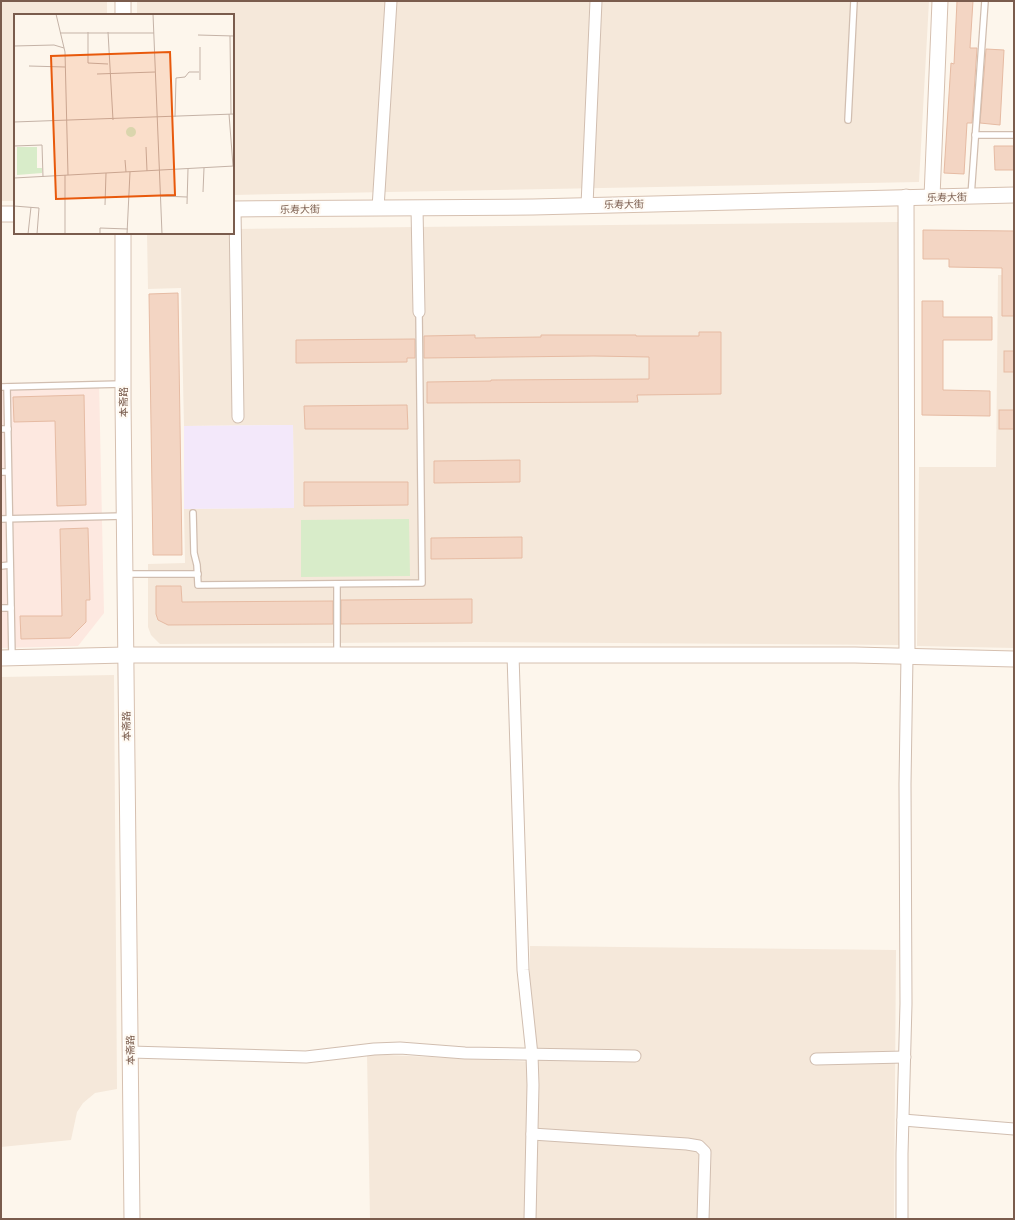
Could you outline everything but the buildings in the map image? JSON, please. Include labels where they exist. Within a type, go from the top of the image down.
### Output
[{"type":"street","points":[[123,1],[123,14]]},
{"type":"street","points":[[378,208],[391,1]]},
{"type":"street","points":[[587,205],[596,1]]},
{"type":"street","points":[[932,197],[940,1]]},
{"type":"street","name":"乐寿大街","points":[[234,209],[587,205],[1014,195]]},
{"type":"street","points":[[902,1219],[906,1004],[906,198]]},
{"type":"street","points":[[416,208],[419,312]]},
{"type":"street","points":[[234,209],[238,417]]},
{"type":"street","points":[[1,214],[14,214]]},
{"type":"street","name":"本斋路","points":[[123,234],[124,574],[132,1219]]},
{"type":"street","points":[[7,658],[126,655],[855,655],[1014,659]]},
{"type":"street","points":[[513,655],[523,970],[534,1085],[530,1219]]},
{"type":"street","points":[[130,1052],[306,1057],[374,1049],[400,1048],[465,1053],[635,1056]]},
{"type":"street","points":[[816,1059],[905,1057]]},
{"type":"street","points":[[903,1120],[1014,1129]]},
{"type":"street","points":[[532,1134],[687,1144],[698,1146],[705,1152],[703,1219]]},
{"type":"lane","points":[[848,120],[854,1]]},
{"type":"lane","points":[[970,196],[985,1]]},
{"type":"lane","points":[[975,135],[1014,136]]},
{"type":"lane","points":[[193,513],[194,553],[197,565],[198,585],[422,583],[419,312]]},
{"type":"lane","points":[[7,658],[11,608],[8,429],[4,387],[123,384]]},
{"type":"lane","points":[[1,429],[8,429]]},
{"type":"lane","points":[[1,472],[8,472]]},
{"type":"lane","points":[[1,519],[124,516]]},
{"type":"lane","points":[[1,566],[10,565]]},
{"type":"lane","points":[[124,574],[198,574]]},
{"type":"lane","points":[[336,584],[337,655]]},
{"type":"lane","points":[[1,608],[11,608]]},
{"type":"shaded area","points":[[1,1],[107,1],[107,14],[14,14],[14,201],[1,201]]},
{"type":"shaded area","points":[[137,1],[929,1],[919,182],[234,195],[234,14],[137,14]]},
{"type":"shaded area","points":[[899,222],[899,645],[474,642],[160,644],[151,635],[148,627],[148,564],[185,563],[184,509],[294,508],[293,425],[184,426],[181,288],[148,289],[147,234],[234,234],[234,229]]},
{"type":"shaded area","points":[[998,275],[1014,275],[1014,648],[917,646],[919,467],[996,467]]},
{"type":"shaded area","points":[[99,382],[104,613],[78,646],[1,648],[1,384]]},
{"type":"shaded area","points":[[293,425],[294,508],[184,509],[184,426]]},
{"type":"shaded area","points":[[114,675],[117,1089],[95,1093],[83,1103],[77,1112],[71,1140],[1,1147],[1,677]]},
{"type":"shaded area","points":[[530,946],[896,950],[894,1219],[370,1219],[367,1054],[537,1062],[530,978]]},
{"type":"green space","points":[[409,519],[410,576],[301,577],[301,520]]}]
